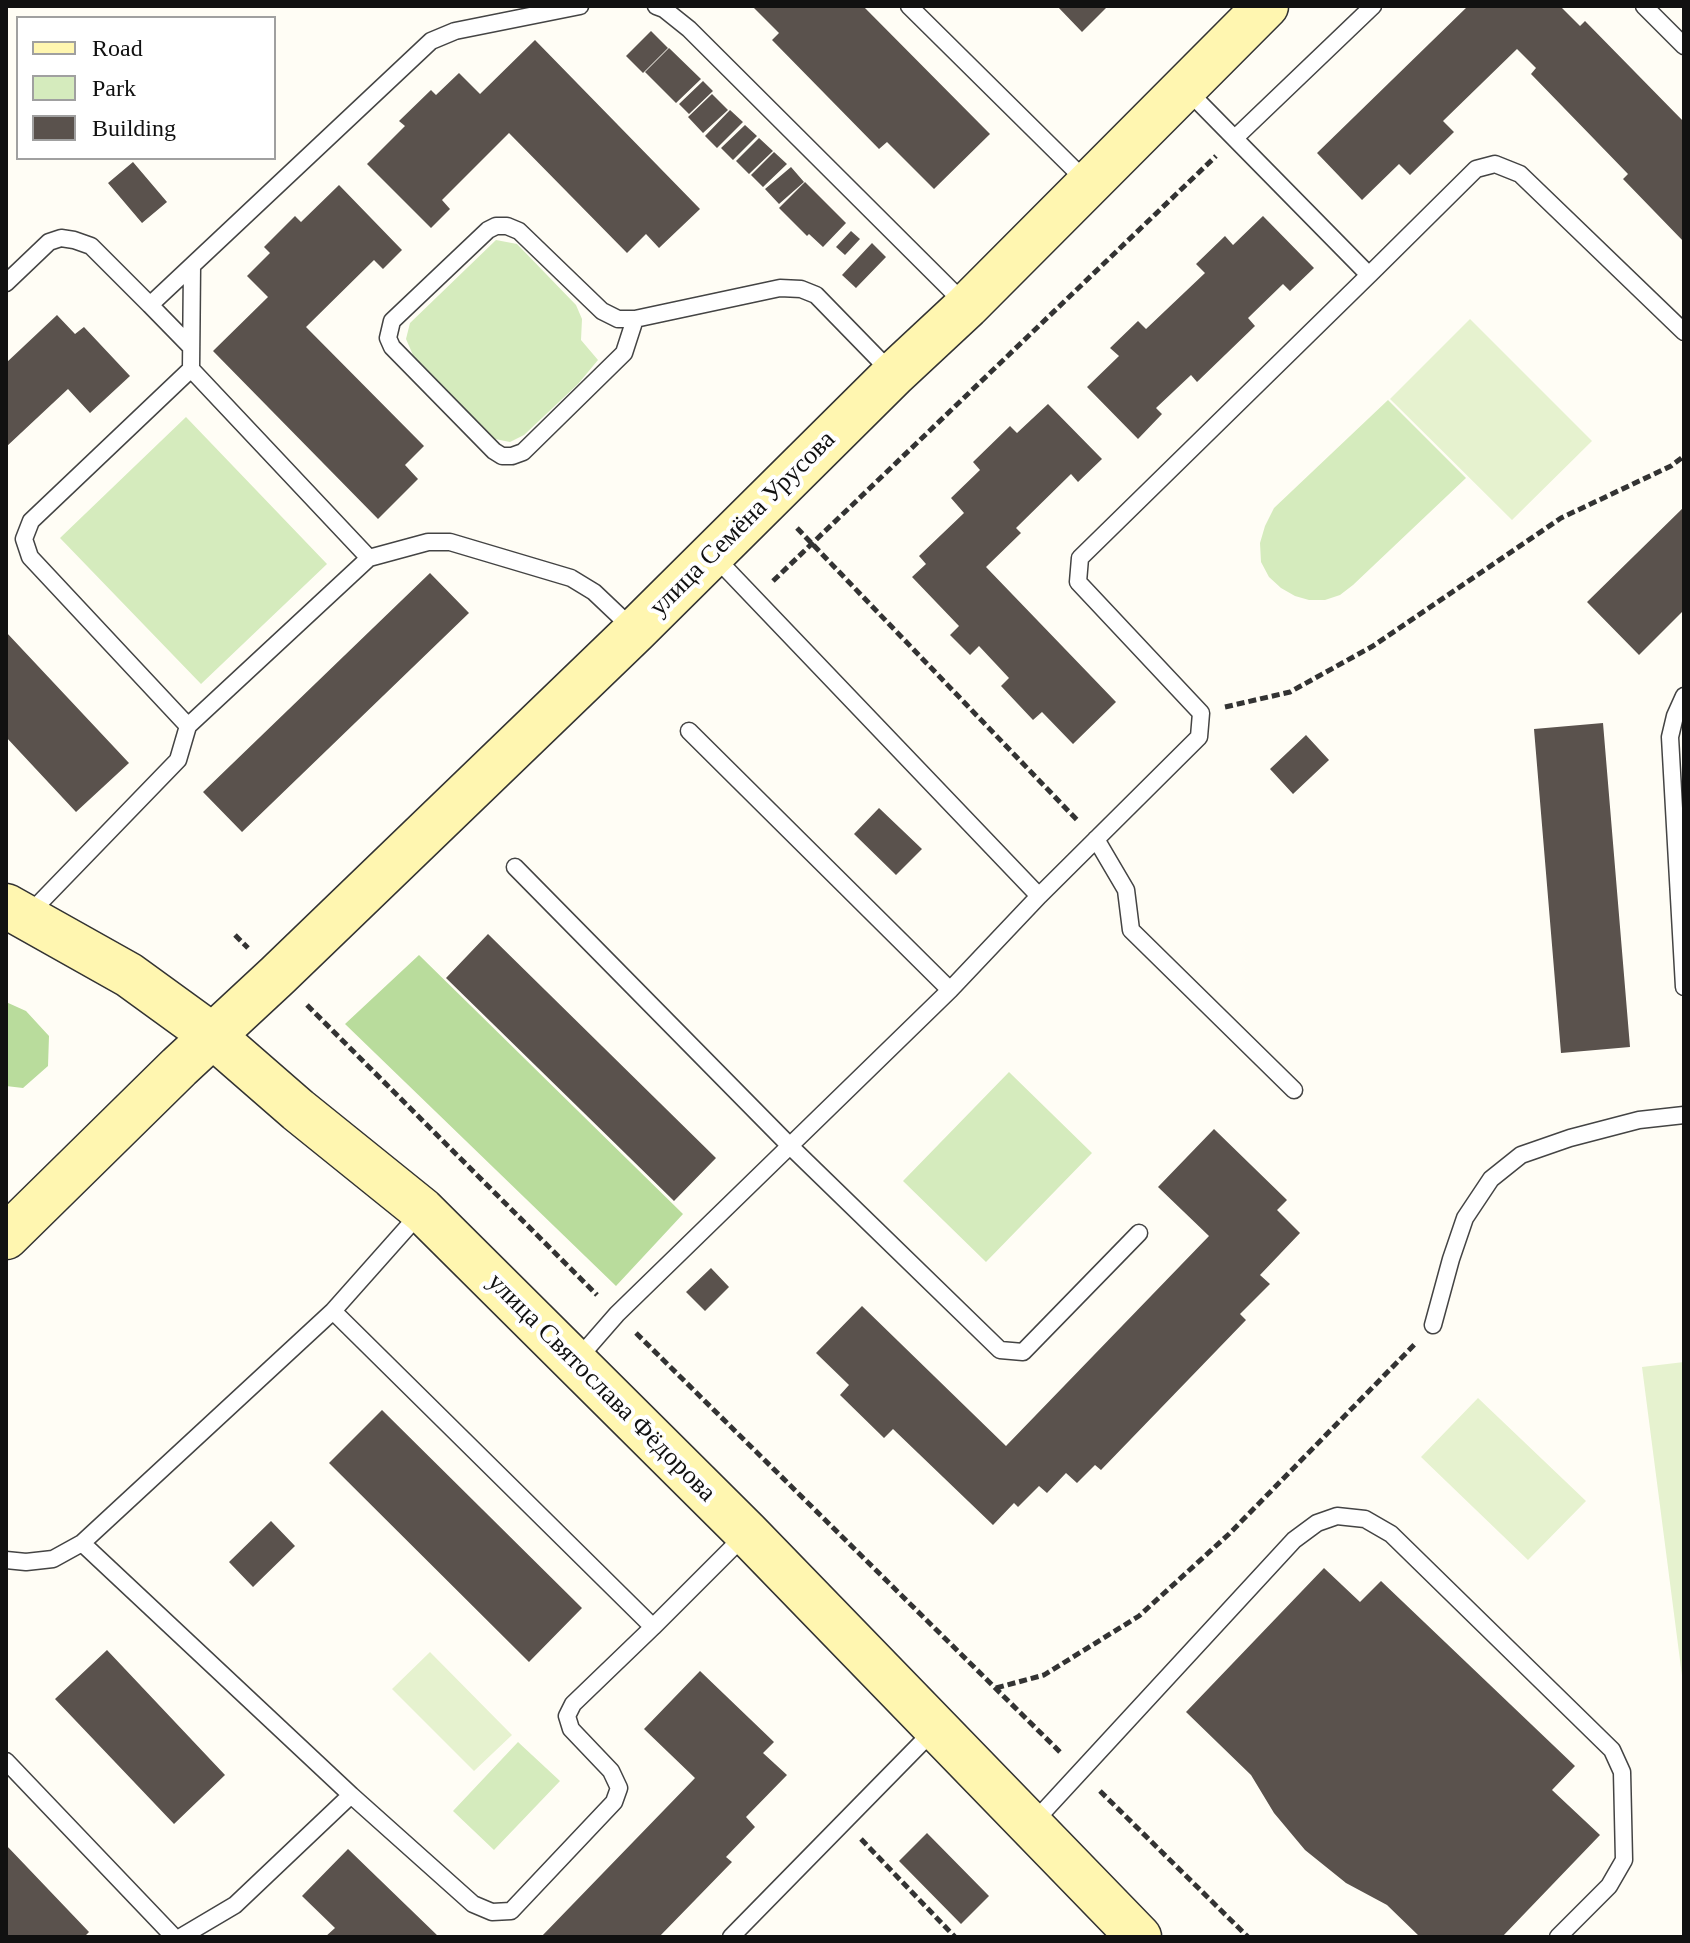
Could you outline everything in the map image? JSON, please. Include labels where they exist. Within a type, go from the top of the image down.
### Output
[{"type":"street","name":"улица Семёна Урусова","points":[[6,1237],[635,631],[894,374],[967,306],[1185,88],[1252,14]]},
{"type":"street","name":"улица Святослава Фёдорова","points":[[17,911],[129,975],[213,1036],[298,1110],[422,1210],[747,1533],[1139,1937]]},
{"type":"lane","points":[[150,305],[431,41],[455,31],[580,6]]},
{"type":"lane","points":[[909,6],[1089,183]]},
{"type":"lane","points":[[1235,138],[1373,6]]},
{"type":"lane","points":[[1644,6],[1684,46]]},
{"type":"lane","points":[[663,7],[700,40],[967,306]]},
{"type":"lane","points":[[1185,88],[1369,275]]},
{"type":"lane","points":[[576,1361],[617,1314],[950,990],[1039,896],[1199,737],[1201,713],[1078,582],[1080,558],[1476,169],[1495,164],[1520,174],[1684,332]]},
{"type":"lane","points":[[635,319],[624,353],[523,452],[512,456],[502,456],[494,451],[392,347],[388,338],[392,321],[488,230],[507,226],[519,231],[602,311],[618,319],[635,319],[780,288],[801,289],[816,295],[894,374]]},
{"type":"lane","points":[[6,283],[49,242],[61,238],[74,240],[91,246],[191,347]]},
{"type":"lane","points":[[192,266],[191,369],[369,558]]},
{"type":"lane","points":[[188,726],[30,557],[24,539],[31,521],[191,369]]},
{"type":"lane","points":[[17,911],[178,760],[188,726],[369,558],[428,542],[450,542],[571,578],[594,592],[635,631]]},
{"type":"lane","points":[[713,554],[1039,896]]},
{"type":"lane","points":[[1684,696],[1670,737],[1684,987]]},
{"type":"lane","points":[[689,731],[950,990]]},
{"type":"lane","points":[[1096,839],[1126,890],[1131,930],[1294,1090]]},
{"type":"lane","points":[[515,867],[790,1146],[1000,1350],[1023,1352],[1139,1233]]},
{"type":"lane","points":[[1433,1325],[1465,1218],[1491,1179],[1521,1155],[1570,1138],[1639,1120],[1684,1115]]},
{"type":"lane","points":[[6,1560],[26,1562],[53,1559],[82,1543],[333,1311],[422,1210]]},
{"type":"lane","points":[[333,1311],[653,1627]]},
{"type":"lane","points":[[1030,1826],[1294,1540],[1317,1523],[1337,1516],[1365,1519],[1391,1534],[1612,1750],[1622,1772],[1624,1860],[1609,1886],[1558,1937]]},
{"type":"lane","points":[[82,1543],[351,1795],[473,1904],[492,1912],[511,1911],[614,1802],[619,1788],[611,1771],[571,1729],[567,1716],[573,1704],[747,1533]]},
{"type":"lane","points":[[731,1937],[936,1729]]},
{"type":"lane","points":[[6,1761],[174,1937]]},
{"type":"lane","points":[[181,1937],[235,1905],[351,1795]]},
{"type":"path","points":[[755,598],[1235,138]]},
{"type":"path","points":[[1201,713],[1290,692],[1373,646],[1561,518],[1671,466],[1684,456]]},
{"type":"path","points":[[769,498],[1096,839]]},
{"type":"path","points":[[1248,1937],[995,1688],[1044,1675],[1139,1616],[1229,1534],[1433,1325]]},
{"type":"path","points":[[844,1821],[955,1937]]},
{"type":"green space","points":[[496,240],[517,244],[576,305],[582,319],[581,340],[598,360],[578,384],[524,435],[510,442],[495,439],[413,355],[406,339],[410,323]]},
{"type":"green space","points":[[1470,319],[1592,441],[1512,520],[1390,399]]},
{"type":"green space","points":[[1388,400],[1466,478],[1340,595],[1325,600],[1295,596],[1269,577],[1261,562],[1260,543],[1265,526],[1274,508]]},
{"type":"green space","points":[[186,417],[327,564],[201,684],[60,538]]},
{"type":"green space","points":[[419,955],[683,1214],[616,1286],[345,1024]]},
{"type":"green space","points":[[6,1002],[26,1011],[49,1036],[48,1066],[23,1088],[6,1086]]},
{"type":"green space","points":[[1009,1072],[1092,1153],[986,1262],[903,1181]]},
{"type":"green space","points":[[1684,1362],[1684,1691],[1642,1367]]},
{"type":"green space","points":[[1478,1398],[1586,1501],[1528,1560],[1421,1457]]},
{"type":"green space","points":[[430,1652],[512,1735],[474,1771],[392,1689]]},
{"type":"green space","points":[[518,1742],[560,1781],[494,1850],[453,1811]]},
{"type":"building","points":[[752,6],[863,6],[990,134],[934,189],[887,142],[879,149],[772,40],[779,33]]},
{"type":"building","points":[[1057,6],[1108,6],[1082,32]]},
{"type":"building","points":[[1468,6],[1560,6],[1580,26],[1585,21],[1684,122],[1684,242],[1623,179],[1628,174],[1531,74],[1536,68],[1517,49],[1443,121],[1454,132],[1410,175],[1399,164],[1362,200],[1317,153]]},
{"type":"building","points":[[651,31],[668,48],[643,73],[626,56]]},
{"type":"building","points":[[535,40],[700,209],[659,248],[646,234],[627,253],[509,133],[442,200],[450,209],[431,228],[367,164],[405,126],[399,121],[431,90],[436,95],[459,73],[480,94]]},
{"type":"building","points":[[669,48],[701,79],[676,103],[645,72]]},
{"type":"building","points":[[703,81],[713,91],[689,114],[679,104]]},
{"type":"building","points":[[712,94],[728,110],[703,133],[688,117]]},
{"type":"building","points":[[730,110],[743,122],[717,148],[705,136]]},
{"type":"building","points":[[745,125],[757,136],[733,160],[721,148]]},
{"type":"building","points":[[759,138],[773,151],[749,174],[736,161]]},
{"type":"building","points":[[774,152],[787,164],[763,187],[751,175]]},
{"type":"building","points":[[133,162],[167,202],[142,223],[108,183]]},
{"type":"building","points":[[791,167],[804,182],[779,204],[765,189]]},
{"type":"building","points":[[805,182],[846,223],[823,247],[779,208]]},
{"type":"building","points":[[339,185],[402,250],[383,269],[374,260],[306,327],[424,446],[405,465],[418,479],[378,519],[213,351],[268,297],[247,276],[270,253],[264,247],[295,216],[301,222]]},
{"type":"building","points":[[1263,216],[1314,268],[1290,291],[1283,284],[1248,318],[1255,326],[1197,382],[1191,375],[1156,408],[1162,414],[1138,439],[1087,387],[1119,356],[1110,348],[1138,321],[1146,329],[1205,273],[1196,264],[1225,236],[1233,245]]},
{"type":"building","points":[[851,231],[860,239],[845,255],[836,247]]},
{"type":"building","points":[[872,243],[886,257],[856,288],[842,275]]},
{"type":"building","points":[[57,315],[75,334],[84,327],[130,376],[90,413],[68,389],[6,447],[6,363]]},
{"type":"building","points":[[1048,404],[1102,459],[1078,482],[1071,474],[1016,528],[1021,533],[986,567],[1116,702],[1073,744],[1042,712],[1033,720],[1001,686],[1009,678],[979,646],[970,655],[950,635],[959,626],[912,577],[926,564],[919,556],[964,513],[951,498],[980,470],[973,462],[1010,426],[1017,433]]},
{"type":"building","points":[[1684,507],[1684,610],[1639,655],[1587,602]]},
{"type":"building","points":[[430,573],[469,613],[242,832],[203,792]]},
{"type":"building","points":[[6,632],[129,763],[76,812],[6,737]]},
{"type":"building","points":[[1603,723],[1630,1047],[1561,1053],[1534,729]]},
{"type":"building","points":[[1306,735],[1329,760],[1293,794],[1270,769]]},
{"type":"building","points":[[879,808],[922,849],[896,875],[854,834]]},
{"type":"building","points":[[488,934],[716,1158],[674,1201],[446,978]]},
{"type":"building","points":[[1214,1129],[1287,1200],[1277,1210],[1300,1233],[1260,1275],[1270,1284],[1240,1314],[1246,1320],[1101,1470],[1095,1465],[1077,1483],[1066,1473],[1047,1493],[1039,1486],[1018,1507],[1014,1503],[993,1525],[893,1429],[884,1438],[840,1395],[849,1385],[816,1353],[862,1306],[1006,1446],[1209,1236],[1158,1187]]},
{"type":"building","points":[[711,1268],[729,1287],[705,1311],[686,1292]]},
{"type":"building","points":[[382,1410],[582,1608],[529,1662],[329,1463]]},
{"type":"building","points":[[271,1521],[295,1546],[253,1587],[229,1562]]},
{"type":"building","points":[[1324,1568],[1360,1602],[1381,1581],[1575,1766],[1552,1790],[1600,1835],[1502,1937],[1420,1937],[1387,1905],[1346,1883],[1305,1850],[1274,1813],[1251,1775],[1186,1712]]},
{"type":"building","points":[[107,1650],[225,1775],[174,1824],[55,1699]]},
{"type":"building","points":[[700,1671],[774,1742],[763,1753],[787,1775],[746,1817],[755,1827],[726,1857],[732,1862],[659,1937],[541,1937],[695,1778],[644,1729]]},
{"type":"building","points":[[927,1833],[989,1896],[961,1924],[899,1861]]},
{"type":"building","points":[[6,1845],[89,1932],[84,1937],[6,1937]]},
{"type":"building","points":[[348,1849],[439,1937],[325,1937],[335,1928],[302,1896]]}]
